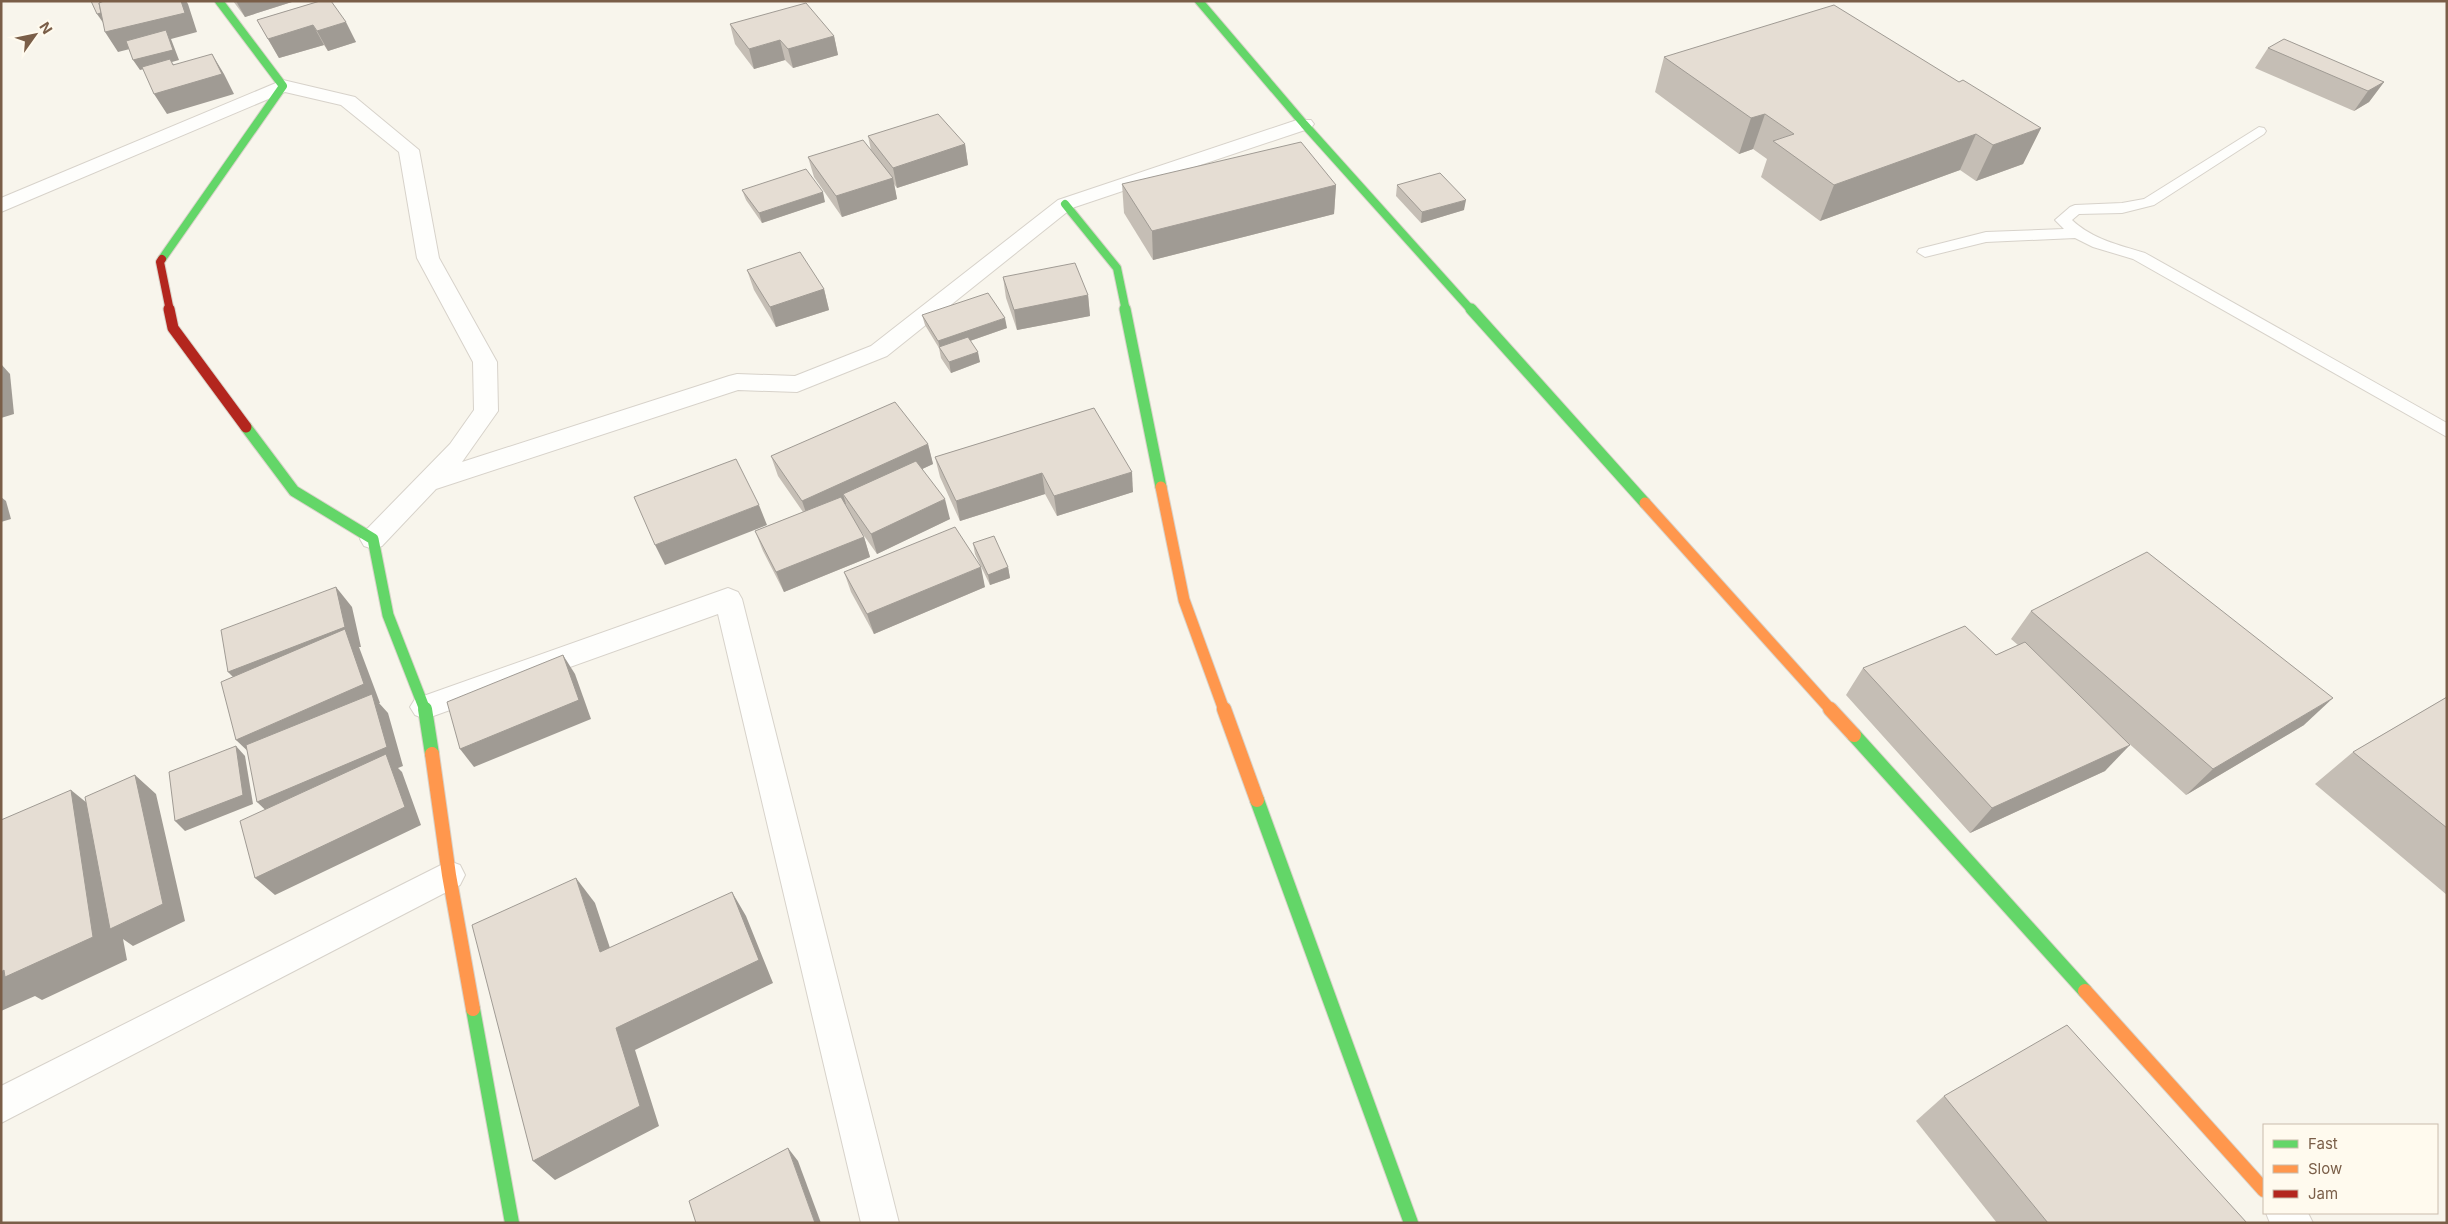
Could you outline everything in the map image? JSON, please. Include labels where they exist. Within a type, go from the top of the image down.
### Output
[{"type":"street","points":[[219,1],[283,86]]},
{"type":"street","points":[[1199,1],[1304,124],[2263,1189]]},
{"type":"street","points":[[283,86],[160,262],[172,328],[294,490],[373,539],[388,615],[425,707],[449,875],[512,1223]]},
{"type":"street","points":[[1,206],[283,86],[348,101],[409,150],[428,258],[485,362],[486,411],[459,450],[373,539]]},
{"type":"street","points":[[427,483],[737,382],[797,384],[879,351],[1066,204],[1304,124]]},
{"type":"street","points":[[1066,204],[1117,268],[1184,600],[1411,1223]]},
{"type":"street","points":[[425,707],[728,599],[880,1223]]},
{"type":"street","points":[[1,1105],[449,875]]},
{"type":"lane","points":[[2259,132],[2149,202],[2122,208],[2075,210],[2063,220],[2075,233],[2099,244],[2139,256],[2447,431]]},
{"type":"lane","points":[[1925,252],[1986,237],[2075,233]]},
{"type":"building","points":[[91,1],[104,1],[99,3],[101,13],[97,14]]},
{"type":"building","points":[[104,1],[181,1],[185,13],[105,32],[99,3]]},
{"type":"building","points":[[320,1],[331,1],[346,22],[317,31],[313,25],[268,39],[257,20]]},
{"type":"building","points":[[806,3],[834,36],[788,49],[780,40],[749,49],[730,24]]},
{"type":"building","points":[[1834,5],[1959,82],[1963,80],[2041,128],[1993,145],[1976,134],[1834,185],[1773,141],[1794,134],[1765,114],[1751,118],[1664,57]]},
{"type":"building","points":[[166,30],[173,50],[133,60],[126,41]]},
{"type":"building","points":[[2284,39],[2384,82],[2368,91],[2268,48]]},
{"type":"building","points":[[212,54],[222,74],[154,94],[142,67],[170,59],[173,65]]},
{"type":"building","points":[[938,114],[965,144],[893,168],[868,136]]},
{"type":"building","points":[[863,140],[893,178],[836,196],[808,157]]},
{"type":"building","points":[[1301,142],[1336,185],[1152,231],[1122,184]]},
{"type":"building","points":[[806,169],[823,192],[759,213],[742,190]]},
{"type":"building","points":[[1440,173],[1466,200],[1422,212],[1397,185]]},
{"type":"building","points":[[800,252],[824,289],[770,307],[747,270]]},
{"type":"building","points":[[1075,263],[1088,295],[1014,310],[1003,277]]},
{"type":"building","points":[[988,293],[1005,318],[938,341],[922,315]]},
{"type":"building","points":[[968,337],[978,352],[949,362],[939,347]]},
{"type":"building","points":[[895,402],[928,444],[802,501],[771,456]]},
{"type":"building","points":[[1094,408],[1132,472],[1054,496],[1042,473],[956,501],[935,457]]},
{"type":"building","points":[[736,459],[759,505],[655,545],[634,497]]},
{"type":"building","points":[[916,461],[945,499],[871,534],[843,494]]},
{"type":"building","points":[[841,497],[864,537],[776,572],[755,531]]},
{"type":"building","points":[[955,527],[981,567],[867,614],[844,572]]},
{"type":"building","points":[[994,536],[1008,567],[988,575],[973,543]]},
{"type":"building","points":[[2147,552],[2333,698],[2213,769],[2031,611]]},
{"type":"building","points":[[336,587],[345,627],[228,672],[221,630]]},
{"type":"building","points":[[1965,626],[1996,655],[2025,642],[2130,745],[1992,808],[1863,668]]},
{"type":"building","points":[[345,629],[364,684],[236,740],[221,682]]},
{"type":"building","points":[[563,655],[579,700],[460,749],[447,702]]},
{"type":"building","points":[[372,694],[387,747],[257,802],[246,745]]},
{"type":"building","points":[[2447,697],[2447,828],[2353,752]]},
{"type":"building","points":[[236,746],[243,795],[175,821],[169,772]]},
{"type":"building","points":[[386,754],[405,807],[255,878],[240,821]]},
{"type":"building","points":[[135,775],[163,904],[110,929],[85,797]]},
{"type":"building","points":[[71,790],[93,937],[5,977],[4,970],[1,972],[1,820]]},
{"type":"building","points":[[576,878],[600,952],[732,892],[759,960],[616,1028],[640,1106],[533,1161],[472,925]]},
{"type":"building","points":[[2067,1025],[2247,1223],[2048,1223],[1944,1096]]},
{"type":"building","points":[[788,1148],[815,1223],[696,1223],[689,1201]]},
{"type":"traffic: fast","points":[[162,259],[283,86],[219,1]]},
{"type":"traffic: fast","points":[[1199,1],[1304,124],[1645,503]]},
{"type":"traffic: fast","points":[[1065,204],[1117,268],[1161,487]]},
{"type":"traffic: fast","points":[[246,427],[294,491],[373,539],[388,615],[425,707],[432,754]]},
{"type":"traffic: fast","points":[[1854,735],[2085,991]]},
{"type":"traffic: fast","points":[[1257,800],[1411,1223]]},
{"type":"traffic: fast","points":[[473,1009],[512,1223]]},
{"type":"traffic: slow","points":[[1161,487],[1184,600],[1257,800]]},
{"type":"traffic: slow","points":[[1645,503],[1854,735]]},
{"type":"traffic: slow","points":[[432,754],[449,875],[473,1009]]},
{"type":"traffic: slow","points":[[2085,991],[2263,1189]]},
{"type":"traffic: jam","points":[[162,259],[160,262],[173,328],[246,427]]}]
